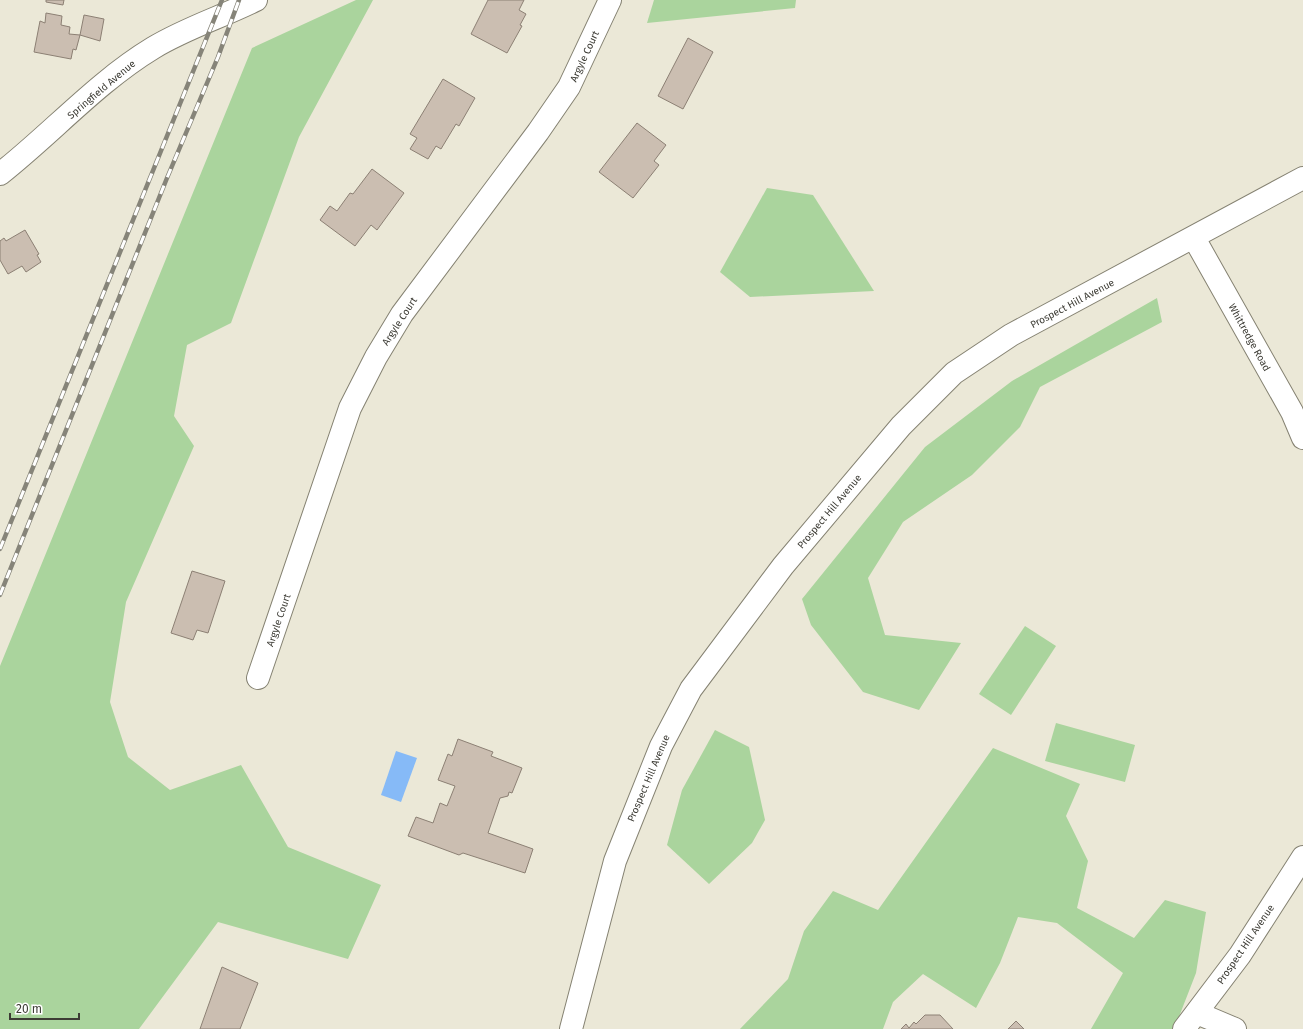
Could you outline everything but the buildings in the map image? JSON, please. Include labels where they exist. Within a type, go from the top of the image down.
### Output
[{"type":"street","name":"Springfield Avenue","points":[[0,174],[29,151],[119,71],[154,47],[189,29],[256,0]]},
{"type":"street","name":"Argyle Court","points":[[258,678],[350,408],[376,357],[402,314],[538,132],[569,88],[610,0]]},
{"type":"street","name":"Prospect Hill Avenue","points":[[571,1029],[615,861],[661,746],[690,689],[783,566],[901,426],[954,374],[1011,335],[1194,238],[1303,178]]},
{"type":"street","name":"Whittredge Road","points":[[1194,238],[1292,412],[1303,438]]},
{"type":"street","name":"Prospect Hill Avenue","points":[[1191,1021],[1240,955],[1303,857]]},
{"type":"street","points":[[1191,1021],[1235,1029]]},
{"type":"green space","points":[[356,0],[373,0],[299,137],[231,323],[187,345],[174,416],[194,446],[126,602],[110,702],[128,757],[170,790],[241,765],[288,847],[381,885],[348,959],[218,922],[139,1029],[0,1029],[0,666],[252,48]]},
{"type":"green space","points":[[654,0],[796,0],[795,8],[647,23]]},
{"type":"green space","points":[[767,188],[813,195],[874,291],[750,297],[720,272]]},
{"type":"green space","points":[[1157,298],[1162,322],[1040,387],[1020,427],[972,475],[903,522],[868,578],[885,635],[961,643],[919,710],[863,692],[811,625],[802,599],[925,447],[1012,381]]},
{"type":"green space","points":[[1025,626],[1056,646],[1011,715],[979,694]]},
{"type":"green space","points":[[1056,723],[1135,745],[1125,782],[1045,761]]},
{"type":"green space","points":[[715,730],[749,747],[765,820],[752,843],[709,884],[667,845],[682,790]]},
{"type":"green space","points":[[993,748],[1080,784],[1066,816],[1088,861],[1077,908],[1134,938],[1165,900],[1206,912],[1196,973],[1175,1027],[1173,1029],[1091,1029],[1123,973],[1057,923],[1018,917],[1000,963],[976,1008],[923,974],[893,1002],[883,1029],[740,1029],[788,979],[804,931],[833,891],[878,910]]},
{"type":"water","points":[[396,751],[417,758],[401,802],[381,795]]},
{"type":"railway","points":[[0,549],[222,0]]},
{"type":"railway","points":[[0,595],[167,178],[218,57],[239,0]]}]
